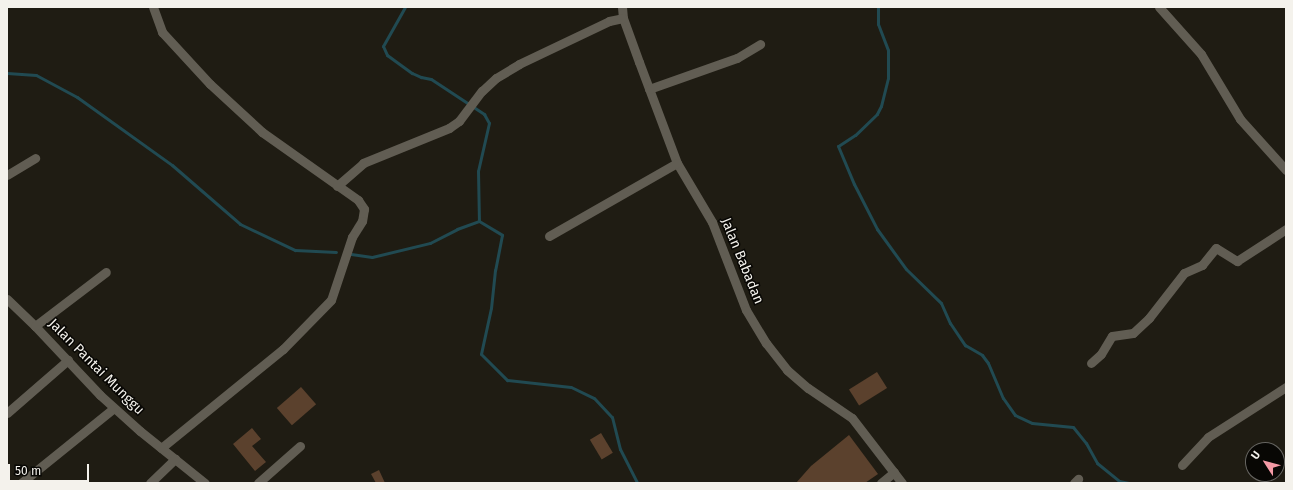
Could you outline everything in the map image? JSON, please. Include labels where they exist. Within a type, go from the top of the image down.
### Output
[{"type":"street","points":[[153,7],[162,32],[210,84],[262,132],[358,200],[364,209],[362,220],[352,236],[331,300],[283,350],[161,448]]},
{"type":"street","name":"Jalan Babadan","points":[[622,7],[623,18],[677,162],[712,222],[746,310],[766,343],[787,370],[808,388],[852,418],[902,483]]},
{"type":"street","points":[[1159,7],[1201,54],[1240,119],[1286,170]]},
{"type":"street","points":[[337,186],[363,163],[450,128],[459,121],[482,91],[496,78],[519,64],[610,21],[623,18]]},
{"type":"street","points":[[649,89],[737,58],[760,44]]},
{"type":"street","points":[[7,175],[35,158]]},
{"type":"street","points":[[549,236],[677,162]]},
{"type":"street","points":[[1091,363],[1101,354],[1112,336],[1132,333],[1149,318],[1184,273],[1202,265],[1216,248],[1237,261],[1286,230]]},
{"type":"street","points":[[35,326],[106,272]]},
{"type":"street","name":"Jalan Pantai Munggu","points":[[7,299],[114,408],[205,483]]},
{"type":"street","points":[[7,413],[68,360]]},
{"type":"street","points":[[1182,465],[1208,437],[1286,387]]},
{"type":"street","points":[[21,483],[114,408]]},
{"type":"street","points":[[258,483],[300,446]]},
{"type":"street","points":[[150,483],[175,459]]},
{"type":"street","points":[[881,483],[894,472]]},
{"type":"building","points":[[877,372],[887,388],[859,406],[849,389]]},
{"type":"building","points":[[301,387],[316,404],[292,425],[277,408]]},
{"type":"building","points":[[252,428],[261,439],[252,446],[266,462],[255,471],[233,444]]},
{"type":"building","points":[[601,433],[613,453],[602,459],[590,440]]},
{"type":"building","points":[[849,435],[878,474],[865,483],[796,483],[811,466]]},
{"type":"building","points":[[379,470],[385,483],[376,483],[371,474]]},
{"type":"waterway","points":[[405,7],[383,46],[387,55],[412,73],[431,79],[484,114],[489,123],[478,171],[479,221]]},
{"type":"waterway","points":[[878,7],[878,24],[888,50],[888,78],[881,106],[877,114],[855,135],[838,146],[854,184],[877,229],[906,269],[941,303],[950,323],[965,345],[982,355],[988,363],[1003,398],[1015,415],[1032,423],[1073,427],[1086,443],[1097,463],[1119,481],[1129,483]]},
{"type":"waterway","points":[[7,73],[36,75],[77,97],[172,165],[240,224],[295,250],[336,252]]},
{"type":"waterway","points":[[351,254],[372,257],[430,243],[457,229],[479,221],[502,235],[495,270],[491,308],[481,354],[507,380],[571,387],[594,398],[612,417],[620,449],[637,483]]}]
